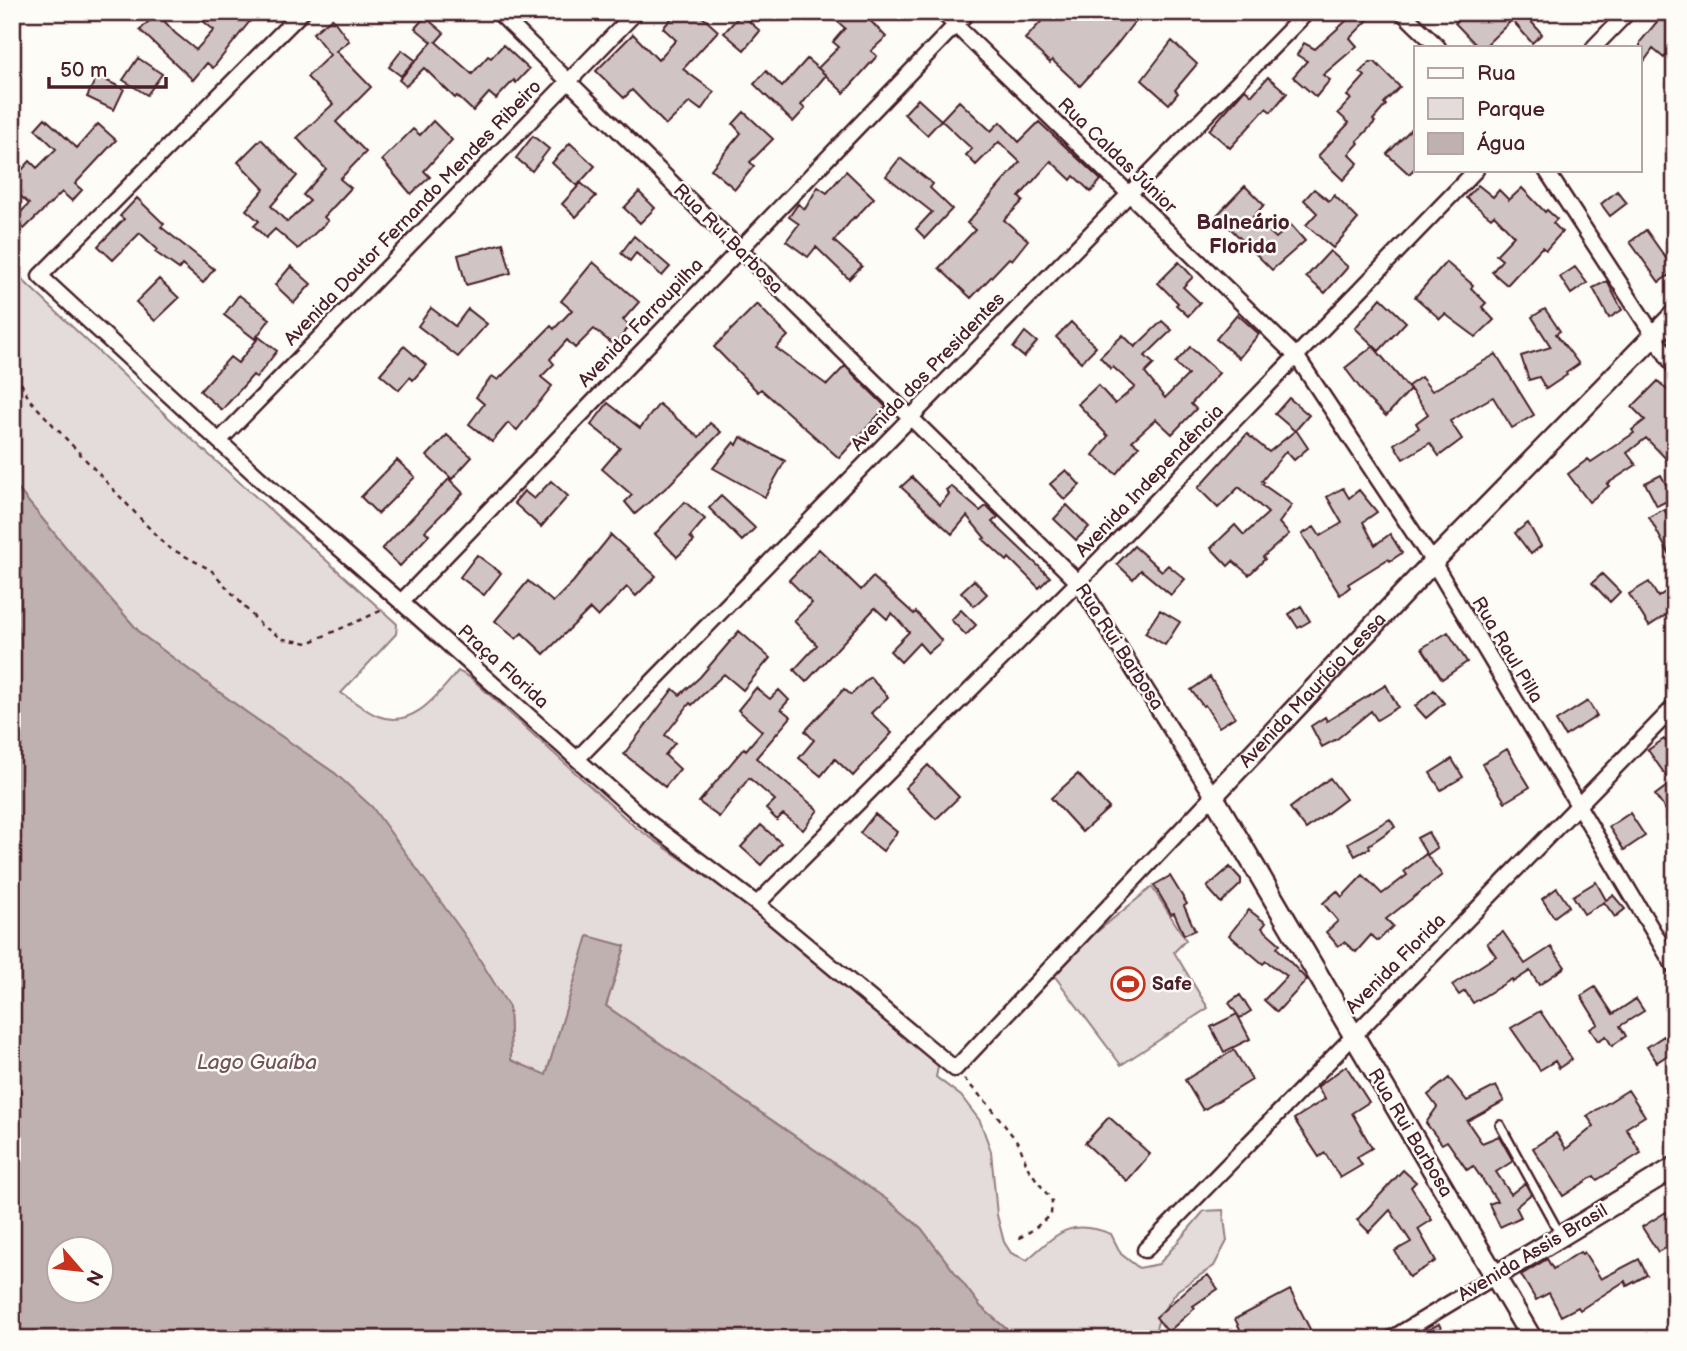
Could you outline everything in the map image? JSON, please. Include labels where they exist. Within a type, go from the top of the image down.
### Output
[{"type":"street","name":"Praça Florida","points":[[302,12],[40,276],[219,441],[643,818],[757,904],[955,1069]]},
{"type":"street","name":"Rua Rui Barbosa","points":[[498,12],[1078,582],[1213,796],[1532,1339]]},
{"type":"street","name":"Avenida Doutor Fernando Mendes Ribeiro","points":[[219,441],[636,12]]},
{"type":"street","name":"Rua Caldas Júnior","points":[[942,12],[1297,357]]},
{"type":"street","name":"Avenida Farroupilha","points":[[401,602],[968,12]]},
{"type":"street","name":"Avenida dos Presidentes","points":[[578,760],[1307,12]]},
{"type":"street","points":[[1402,12],[1437,46]]},
{"type":"street","points":[[1595,46],[1628,12]]},
{"type":"street","name":"Avenida Independência","points":[[757,904],[1078,582],[1474,172]]},
{"type":"street","points":[[1547,172],[1675,368]]},
{"type":"street","name":"Avenida Maurício Lessa","points":[[955,1069],[1433,562],[1675,314]]},
{"type":"street","name":"Rua Raul Pilla","points":[[1297,357],[1433,562],[1675,968]]},
{"type":"street","name":"Avenida Florida","points":[[1145,1250],[1675,706]]},
{"type":"street","name":"Avenida Assis Brasil","points":[[1391,1339],[1675,1167]]},
{"type":"lane","points":[[1500,1125],[1561,1237]]},
{"type":"path","points":[[12,365],[29,399],[166,546],[211,570],[261,625],[283,639],[308,643],[401,602]]},
{"type":"path","points":[[955,1069],[989,1105],[1019,1144],[1028,1168],[1052,1201],[1051,1214],[1016,1240]]},
{"type":"green space","points":[[12,270],[186,434],[397,624],[396,634],[341,693],[378,716],[403,718],[414,714],[434,699],[458,671],[471,678],[634,826],[752,908],[939,1062],[936,1077],[961,1096],[980,1121],[991,1151],[997,1215],[1004,1242],[1011,1253],[1027,1260],[1047,1242],[1065,1231],[1085,1228],[1111,1234],[1121,1254],[1139,1268],[1159,1264],[1204,1211],[1223,1210],[1227,1241],[1214,1266],[1178,1290],[1160,1315],[1153,1339],[1018,1339],[981,1307],[921,1228],[886,1199],[606,1006],[625,947],[588,937],[546,1076],[511,1060],[509,1007],[336,774],[246,712],[141,634],[12,482]]},
{"type":"green space","name":"Safe","points":[[1152,887],[1186,940],[1174,952],[1208,1008],[1121,1065],[1050,970]]},
{"type":"water","name":"Lago Guaíba","points":[[12,482],[141,634],[246,712],[336,774],[372,807],[464,934],[509,1007],[511,1060],[546,1075],[588,936],[625,946],[606,1006],[886,1199],[921,1228],[981,1307],[1018,1339],[12,1339]]},
{"type":"building","points":[[192,12],[257,12],[213,68],[207,63],[193,80],[140,30],[157,13],[175,33],[196,50],[214,30]]},
{"type":"building","points":[[677,12],[697,12],[718,31],[683,69],[714,92],[701,110],[690,102],[666,125],[632,90],[624,98],[596,71],[633,34],[658,60],[676,40],[663,28]]},
{"type":"building","points":[[826,12],[862,12],[886,37],[871,51],[877,56],[844,93],[818,68],[839,47],[833,42],[845,28]]},
{"type":"building","points":[[1050,12],[1142,12],[1080,86],[1025,39]]},
{"type":"building","points":[[1356,12],[1364,12],[1370,18],[1350,38],[1357,46],[1323,75],[1330,80],[1316,97],[1293,77],[1307,61],[1297,55],[1304,43],[1315,49]]},
{"type":"building","points":[[1466,12],[1523,12],[1542,34],[1532,43],[1512,20],[1485,46],[1477,46],[1455,23]]},
{"type":"building","points":[[1665,12],[1675,12],[1675,45],[1664,58],[1653,49],[1642,64],[1640,42]]},
{"type":"building","points":[[741,14],[760,31],[744,50],[724,33]]},
{"type":"building","points":[[425,17],[444,33],[436,42],[472,74],[488,56],[491,58],[503,45],[529,69],[496,99],[489,93],[473,111],[457,96],[455,98],[424,68],[406,86],[399,80],[432,42],[415,28]]},
{"type":"building","points":[[332,18],[349,41],[336,51],[371,87],[336,122],[366,152],[340,179],[351,188],[324,217],[328,221],[298,249],[275,229],[266,238],[254,226],[259,221],[246,210],[264,189],[238,162],[261,139],[297,176],[271,206],[287,222],[310,201],[303,195],[326,169],[297,138],[333,104],[307,77],[330,55],[313,33]]},
{"type":"building","points":[[1172,41],[1197,64],[1175,90],[1178,93],[1169,104],[1142,80]]},
{"type":"building","points":[[402,50],[415,60],[401,76],[389,67]]},
{"type":"building","points":[[138,58],[162,74],[147,95],[123,80]]},
{"type":"building","points":[[807,59],[826,75],[801,105],[805,109],[793,122],[754,84],[766,71],[782,87]]},
{"type":"building","points":[[1370,62],[1375,62],[1400,87],[1384,103],[1386,105],[1373,120],[1375,122],[1349,154],[1358,163],[1343,180],[1318,156],[1349,123],[1338,113],[1351,99],[1347,96],[1365,76],[1360,72]]},
{"type":"building","points":[[97,76],[124,89],[114,110],[87,97]]},
{"type":"building","points":[[1268,77],[1287,93],[1271,112],[1266,108],[1230,148],[1209,130],[1245,89],[1252,95]]},
{"type":"building","points":[[918,99],[941,120],[927,135],[904,114]]},
{"type":"building","points":[[959,101],[991,131],[1000,122],[1019,142],[1039,122],[1101,180],[1091,192],[1074,176],[1071,180],[1051,161],[1019,197],[1023,201],[1004,220],[1028,240],[1012,260],[1009,258],[971,298],[939,268],[975,230],[967,223],[1020,162],[999,142],[976,165],[966,155],[972,149],[941,120]]},
{"type":"building","points":[[744,112],[773,139],[750,162],[754,166],[735,189],[711,169],[741,133],[733,124]]},
{"type":"building","points":[[45,118],[77,148],[98,124],[116,140],[75,184],[82,190],[72,201],[62,192],[24,229],[14,219],[29,204],[12,188],[12,181],[30,161],[37,168],[56,149],[35,129]]},
{"type":"building","points":[[433,121],[452,140],[424,171],[430,177],[411,194],[382,160],[413,129],[420,135]]},
{"type":"building","points":[[1414,126],[1414,169],[1409,174],[1387,154]]},
{"type":"building","points":[[533,136],[549,149],[532,171],[516,158]]},
{"type":"building","points":[[570,143],[595,166],[577,186],[552,163]]},
{"type":"building","points":[[900,158],[933,184],[930,188],[952,209],[925,238],[916,229],[932,212],[886,176]]},
{"type":"building","points":[[846,171],[874,198],[834,241],[862,266],[849,279],[816,247],[808,257],[786,241],[799,224],[789,217],[798,204],[805,209],[818,187],[827,193]]},
{"type":"building","points":[[581,183],[596,196],[576,217],[562,204]]},
{"type":"building","points":[[1478,185],[1493,197],[1499,190],[1509,200],[1522,188],[1545,212],[1547,210],[1557,219],[1553,223],[1562,232],[1546,250],[1542,247],[1507,285],[1492,272],[1502,260],[1496,255],[1514,236],[1494,215],[1491,218],[1466,198]]},
{"type":"building","points":[[1245,186],[1264,205],[1253,217],[1276,238],[1291,225],[1305,241],[1272,270],[1217,215]]},
{"type":"building","points":[[1314,189],[1329,201],[1334,195],[1358,219],[1333,248],[1306,225],[1317,213],[1304,200]]},
{"type":"building","points":[[1617,191],[1627,203],[1610,216],[1601,204]]},
{"type":"building","points":[[639,192],[655,208],[640,223],[624,208]]},
{"type":"building","points":[[137,198],[164,224],[161,227],[214,269],[203,283],[182,265],[179,269],[155,252],[157,249],[140,233],[113,260],[98,246],[124,219],[120,216]]},
{"type":"building","points":[[1646,230],[1675,271],[1659,282],[1630,242]]},
{"type":"building","points":[[634,236],[670,267],[662,276],[636,253],[630,261],[621,253]]},
{"type":"building","points":[[503,243],[511,273],[466,285],[458,255]]},
{"type":"building","points":[[1330,251],[1348,267],[1325,293],[1306,277]]},
{"type":"building","points":[[593,262],[639,302],[623,320],[630,326],[614,345],[594,329],[575,348],[567,340],[550,359],[554,364],[541,377],[552,386],[517,430],[508,423],[492,442],[469,424],[484,404],[476,397],[492,376],[498,380],[551,326],[554,329],[572,310],[561,301]]},
{"type":"building","points":[[1179,262],[1193,277],[1183,287],[1200,303],[1188,316],[1158,283]]},
{"type":"building","points":[[1446,262],[1473,285],[1471,288],[1486,303],[1482,307],[1494,320],[1476,337],[1445,314],[1440,319],[1415,297]]},
{"type":"building","points":[[291,266],[311,284],[294,303],[275,285]]},
{"type":"building","points":[[1575,267],[1587,283],[1571,294],[1560,277]]},
{"type":"building","points":[[159,279],[179,298],[155,321],[136,302]]},
{"type":"building","points":[[1607,281],[1622,310],[1609,318],[1593,288]]},
{"type":"building","points":[[239,295],[270,319],[255,339],[224,315]]},
{"type":"building","points":[[1381,298],[1406,322],[1379,351],[1355,328]]},
{"type":"building","points":[[757,304],[788,336],[776,348],[827,385],[845,366],[886,407],[839,458],[761,389],[758,392],[714,347]]},
{"type":"building","points":[[431,308],[455,326],[468,309],[487,324],[458,357],[418,326]]},
{"type":"building","points":[[1545,309],[1560,331],[1556,334],[1579,364],[1546,389],[1539,377],[1529,380],[1521,356],[1551,347],[1532,317]]},
{"type":"building","points":[[1237,314],[1259,334],[1239,358],[1216,339]]},
{"type":"building","points":[[1162,321],[1172,330],[1145,356],[1154,364],[1145,373],[1165,398],[1188,375],[1175,363],[1190,347],[1219,373],[1191,404],[1196,409],[1172,434],[1156,419],[1132,441],[1139,446],[1116,474],[1093,455],[1108,436],[1078,404],[1098,385],[1115,404],[1135,387],[1100,357],[1123,335],[1135,347]]},
{"type":"building","points":[[1071,322],[1096,347],[1081,362],[1056,337]]},
{"type":"building","points":[[1025,332],[1037,342],[1024,357],[1013,348]]},
{"type":"building","points":[[259,337],[277,351],[256,378],[253,375],[222,410],[200,391],[230,357],[238,363]]},
{"type":"building","points":[[404,346],[426,365],[413,380],[410,377],[399,390],[380,374]]},
{"type":"building","points":[[1373,346],[1410,390],[1386,416],[1369,400],[1345,368]]},
{"type":"building","points":[[1496,354],[1534,415],[1512,428],[1493,397],[1450,421],[1462,439],[1439,456],[1430,443],[1403,459],[1394,444],[1419,428],[1416,423],[1428,414],[1408,386],[1421,377],[1432,391]]},
{"type":"building","points":[[1658,381],[1675,398],[1675,468],[1646,438],[1627,453],[1636,465],[1607,484],[1609,486],[1589,502],[1568,474],[1588,459],[1591,462],[1634,433],[1632,430],[1645,420],[1632,407]]},
{"type":"building","points":[[1289,398],[1309,415],[1295,431],[1275,414]]},
{"type":"building","points":[[608,403],[640,428],[659,404],[699,437],[710,423],[721,432],[668,486],[635,514],[625,502],[632,495],[602,469],[620,448],[591,425]]},
{"type":"building","points":[[1296,430],[1308,448],[1294,460],[1286,451],[1262,481],[1262,484],[1292,505],[1279,523],[1289,534],[1263,557],[1265,559],[1249,575],[1233,561],[1228,566],[1211,548],[1235,525],[1244,535],[1268,513],[1239,487],[1218,508],[1198,488],[1247,434],[1269,452]]},
{"type":"building","points":[[447,435],[472,457],[452,479],[427,456]]},
{"type":"building","points":[[741,437],[785,461],[765,497],[713,468],[734,442],[737,445]]},
{"type":"building","points":[[397,460],[415,477],[378,514],[361,497]]},
{"type":"building","points":[[1066,470],[1080,485],[1065,500],[1050,484]]},
{"type":"building","points":[[1661,475],[1673,498],[1657,506],[1645,483]]},
{"type":"building","points":[[912,477],[940,505],[949,494],[946,490],[951,486],[980,511],[986,506],[998,517],[992,522],[1050,577],[1039,588],[1009,558],[1007,561],[983,539],[985,538],[967,516],[952,534],[901,487]]},
{"type":"building","points":[[449,479],[463,493],[425,531],[429,535],[400,566],[382,549]]},
{"type":"building","points":[[551,481],[568,496],[541,527],[514,503],[524,491],[534,499]]},
{"type":"building","points":[[1343,488],[1349,498],[1359,490],[1377,512],[1363,522],[1375,545],[1390,534],[1402,553],[1348,584],[1350,587],[1340,595],[1302,534],[1314,527],[1320,536],[1342,523],[1327,497]]},
{"type":"building","points":[[721,496],[755,528],[742,541],[709,508]]},
{"type":"building","points":[[685,502],[705,519],[690,537],[694,541],[677,557],[655,534]]},
{"type":"building","points":[[1067,505],[1089,527],[1076,540],[1054,519]]},
{"type":"building","points":[[1664,509],[1675,529],[1675,565],[1649,517]]},
{"type":"building","points":[[1528,523],[1541,546],[1531,554],[1515,533]]},
{"type":"building","points":[[611,535],[656,576],[636,596],[627,587],[598,617],[590,609],[544,654],[522,633],[516,639],[495,621],[528,581],[553,602]]},
{"type":"building","points":[[1134,546],[1162,571],[1168,565],[1185,579],[1171,595],[1141,570],[1133,579],[1117,564]]},
{"type":"building","points":[[819,549],[861,590],[873,577],[914,614],[916,612],[942,641],[928,653],[919,643],[901,662],[890,651],[909,632],[892,613],[887,619],[875,608],[806,682],[794,670],[817,645],[794,621],[812,603],[789,580]]},
{"type":"building","points":[[477,555],[501,573],[484,595],[460,577]]},
{"type":"building","points":[[1602,574],[1620,592],[1610,602],[1592,583]]},
{"type":"building","points":[[974,580],[987,594],[974,606],[961,592]]},
{"type":"building","points":[[1649,582],[1658,597],[1675,585],[1675,609],[1649,626],[1629,594]]},
{"type":"building","points":[[1301,606],[1310,621],[1298,628],[1289,614]]},
{"type":"building","points":[[961,610],[976,625],[966,635],[951,620]]},
{"type":"building","points":[[1160,610],[1180,622],[1165,645],[1145,633]]},
{"type":"building","points":[[739,631],[770,658],[743,690],[724,674],[692,705],[690,703],[665,735],[675,743],[665,755],[680,769],[665,787],[624,754],[673,689],[680,695],[700,677]]},
{"type":"building","points":[[1448,632],[1467,662],[1442,679],[1422,648]]},
{"type":"building","points":[[870,677],[888,697],[871,713],[892,733],[853,776],[835,759],[821,776],[799,758],[814,740],[805,731],[844,689],[851,695]]},
{"type":"building","points":[[1210,677],[1235,717],[1219,727],[1205,705],[1203,706],[1191,690]]},
{"type":"building","points":[[1386,685],[1398,707],[1377,720],[1371,711],[1337,739],[1322,747],[1311,726],[1325,717],[1327,721]]},
{"type":"building","points":[[756,688],[770,699],[779,690],[789,700],[781,709],[791,717],[756,758],[818,810],[803,830],[783,814],[777,820],[766,809],[775,800],[749,778],[719,817],[699,802],[744,748],[746,750],[762,731],[738,710]]},
{"type":"building","points":[[1434,690],[1444,703],[1426,718],[1415,706]]},
{"type":"building","points":[[1588,701],[1597,716],[1565,736],[1556,721]]},
{"type":"building","points":[[1664,739],[1675,754],[1675,823],[1655,795],[1671,783],[1648,750]]},
{"type":"building","points":[[1507,749],[1530,787],[1505,802],[1482,764]]},
{"type":"building","points":[[1452,759],[1463,777],[1441,790],[1430,773]]},
{"type":"building","points":[[928,765],[959,797],[936,819],[905,788]]},
{"type":"building","points":[[1078,774],[1109,808],[1082,832],[1051,798]]},
{"type":"building","points":[[1330,778],[1346,799],[1306,829],[1290,808]]},
{"type":"building","points":[[1630,813],[1645,836],[1624,850],[1609,827]]},
{"type":"building","points":[[875,814],[897,832],[883,851],[860,833]]},
{"type":"building","points":[[1390,819],[1395,827],[1369,845],[1370,848],[1355,856],[1348,843]]},
{"type":"building","points":[[761,825],[781,843],[761,865],[741,847]]},
{"type":"building","points":[[1428,832],[1437,848],[1427,855],[1417,838]]},
{"type":"building","points":[[1426,854],[1442,875],[1386,919],[1393,926],[1378,941],[1371,935],[1356,952],[1344,942],[1338,946],[1326,932],[1338,921],[1323,903],[1337,891],[1342,897],[1363,875],[1382,894],[1407,875],[1404,871]]},
{"type":"building","points":[[1230,867],[1241,879],[1241,884],[1221,903],[1207,887]]},
{"type":"building","points":[[1170,876],[1187,904],[1184,906],[1195,930],[1184,935],[1174,913],[1171,914],[1154,885]]},
{"type":"building","points":[[1596,882],[1606,900],[1613,895],[1625,909],[1615,917],[1604,902],[1584,914],[1573,896]]},
{"type":"building","points":[[1557,888],[1569,906],[1554,917],[1542,899]]},
{"type":"building","points":[[1249,910],[1266,923],[1262,928],[1280,944],[1277,948],[1307,980],[1277,1012],[1264,1000],[1287,976],[1266,961],[1263,964],[1229,935]]},
{"type":"building","points":[[1503,932],[1525,964],[1551,947],[1565,967],[1539,985],[1530,971],[1473,1003],[1465,991],[1459,995],[1452,985],[1496,956],[1487,943]]},
{"type":"building","points":[[1595,987],[1613,1014],[1636,999],[1644,1011],[1620,1026],[1626,1036],[1612,1046],[1606,1036],[1598,1041],[1590,1029],[1598,1024],[1581,996]]},
{"type":"building","points":[[1240,995],[1251,1011],[1240,1018],[1229,1003]]},
{"type":"building","points":[[1540,1011],[1572,1059],[1559,1068],[1555,1061],[1540,1070],[1511,1028]]},
{"type":"building","points":[[1237,1014],[1250,1039],[1224,1052],[1211,1027]]},
{"type":"building","points":[[1664,1036],[1674,1051],[1657,1062],[1647,1047]]},
{"type":"building","points":[[1234,1050],[1252,1080],[1203,1110],[1185,1080]]},
{"type":"building","points":[[1346,1066],[1369,1102],[1352,1113],[1372,1148],[1357,1157],[1362,1165],[1340,1178],[1325,1153],[1319,1157],[1294,1119],[1325,1099],[1317,1087]]},
{"type":"building","points":[[1449,1078],[1467,1101],[1496,1086],[1504,1101],[1467,1121],[1482,1143],[1499,1136],[1513,1161],[1496,1172],[1511,1194],[1525,1183],[1531,1194],[1516,1207],[1521,1217],[1500,1227],[1489,1204],[1497,1201],[1473,1166],[1467,1170],[1447,1141],[1442,1144],[1426,1123],[1437,1107],[1428,1095]]},
{"type":"building","points":[[1628,1090],[1645,1116],[1626,1128],[1641,1153],[1597,1180],[1594,1176],[1563,1196],[1533,1148],[1556,1133],[1566,1149],[1594,1126],[1587,1116]]},
{"type":"building","points":[[1109,1117],[1150,1154],[1127,1181],[1085,1143]]},
{"type":"building","points":[[1403,1170],[1416,1182],[1411,1187],[1432,1220],[1418,1229],[1436,1261],[1409,1277],[1395,1251],[1411,1242],[1390,1210],[1369,1232],[1357,1220]]},
{"type":"building","points":[[1666,1212],[1675,1225],[1675,1242],[1658,1252],[1642,1227]]},
{"type":"building","points":[[1584,1252],[1601,1279],[1639,1259],[1647,1275],[1627,1286],[1625,1281],[1580,1310],[1578,1307],[1561,1316],[1549,1293],[1536,1300],[1521,1275],[1547,1259],[1553,1269]]},
{"type":"building","points":[[1208,1275],[1218,1289],[1193,1306],[1195,1308],[1168,1332],[1156,1317],[1191,1286]]},
{"type":"building","points":[[1290,1290],[1315,1339],[1245,1339],[1235,1319]]},
{"type":"building","points":[[1439,1324],[1446,1339],[1410,1339]]},
{"type":"place","name":"Safe","points":[[1128,984]]},
{"type":"district","name":"Balneário Florida","points":[[1243,234]]}]
